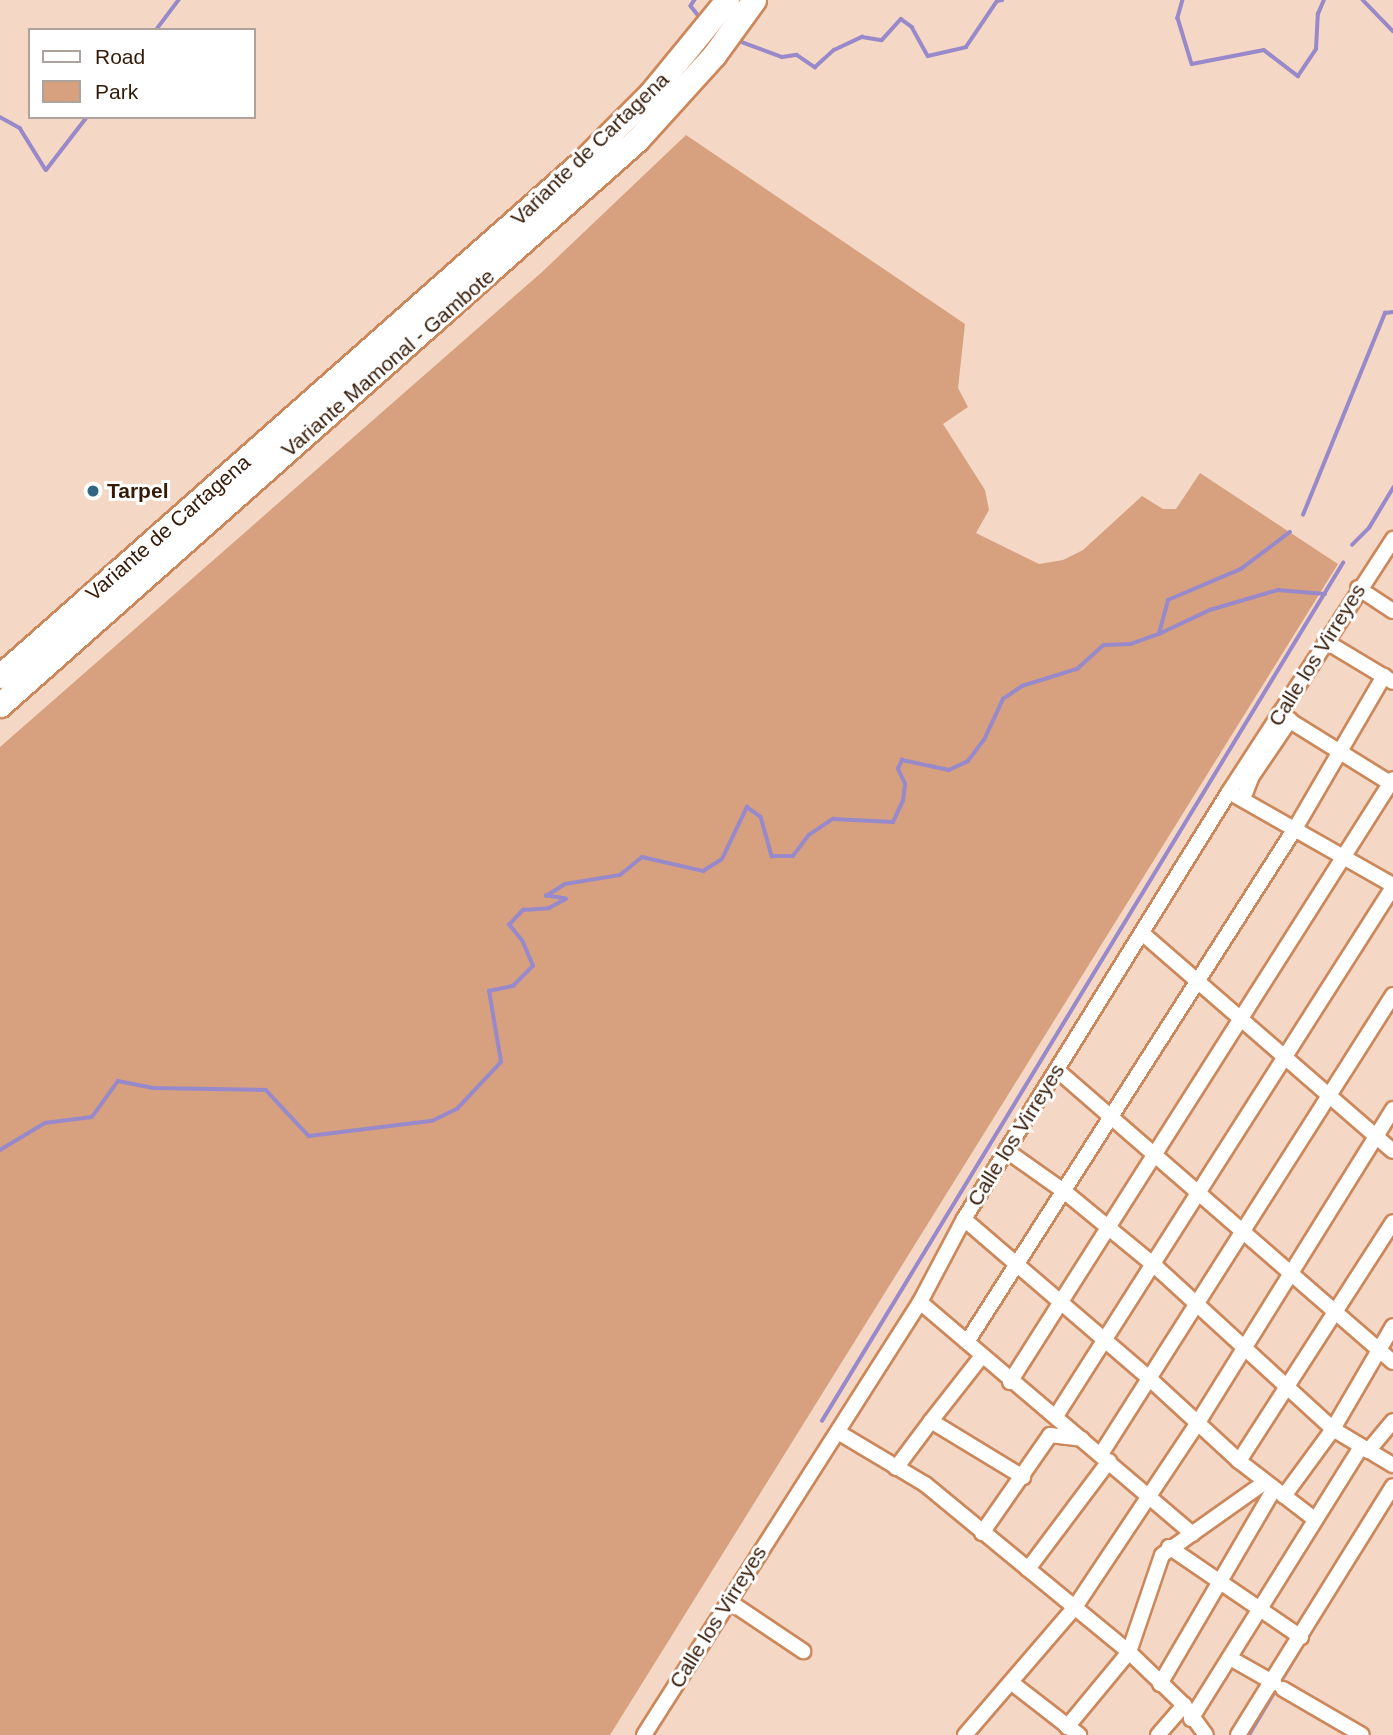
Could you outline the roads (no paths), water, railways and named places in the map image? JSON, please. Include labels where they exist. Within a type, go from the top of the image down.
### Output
[{"type":"highway","name":"Variante de Cartagena","points":[[0,676],[584,160],[651,93],[727,0]]},
{"type":"highway","name":"Variante Mamonal - Gambote","points":[[0,705],[627,149],[714,55],[754,0]]},
{"type":"street","name":"Calle los Virreyes","points":[[644,1735],[727,1600],[920,1302],[964,1219],[1142,933],[1236,796],[1358,588],[1391,547]]},
{"type":"street","points":[[1358,588],[1393,611]]},
{"type":"street","points":[[967,1342],[1018,1268],[1388,679],[1325,641]]},
{"type":"street","points":[[1010,1382],[1244,1019],[1392,783],[1284,717]]},
{"type":"street","points":[[982,1533],[1023,1478],[1106,1340],[1393,886],[1346,855],[1236,796]]},
{"type":"street","points":[[1142,933],[1331,1093],[1393,1151]]},
{"type":"street","points":[[1028,1569],[1105,1457],[1244,1229],[1393,995]]},
{"type":"street","points":[[1057,1070],[1244,1229],[1333,1314],[1393,1363]]},
{"type":"street","points":[[965,1735],[1075,1607],[1147,1493],[1197,1424],[1288,1273],[1393,1109]]},
{"type":"street","points":[[1007,1151],[1065,1192],[1154,1265],[1333,1429],[1393,1465]]},
{"type":"street","points":[[964,1219],[1018,1268],[1106,1340],[1239,1461],[1313,1518]]},
{"type":"street","points":[[1239,1461],[1393,1222]]},
{"type":"street","points":[[920,1302],[1010,1382],[1058,1418],[1194,1534]]},
{"type":"street","points":[[1160,1685],[1218,1580],[1274,1489],[1333,1429],[1393,1326]]},
{"type":"street","points":[[896,1468],[982,1356]]},
{"type":"street","points":[[931,1421],[1023,1478]]},
{"type":"street","points":[[1191,1719],[1313,1518],[1365,1449],[1393,1421]]},
{"type":"street","points":[[838,1432],[925,1484],[1075,1607],[1129,1652],[1160,1685],[1184,1705],[1191,1719],[1206,1735]]},
{"type":"street","points":[[1050,1435],[1082,1439]]},
{"type":"street","points":[[1238,1735],[1279,1686],[1301,1637],[1393,1486]]},
{"type":"street","points":[[1012,1683],[1073,1731],[1129,1652],[1157,1565],[1169,1547],[1274,1489]]},
{"type":"street","points":[[1169,1547],[1301,1637]]},
{"type":"street","points":[[727,1600],[803,1651]]},
{"type":"street","points":[[1230,1658],[1362,1735]]},
{"type":"street","points":[[1158,1735],[1184,1705]]},
{"type":"waterway","points":[[158,28],[179,0]]},
{"type":"waterway","points":[[695,0],[691,6],[698,15]]},
{"type":"waterway","points":[[736,40],[782,57],[797,55],[815,67],[834,50],[862,37],[882,40],[901,19],[912,27],[928,56],[966,47],[997,1],[1002,0]]},
{"type":"waterway","points":[[1183,0],[1178,18],[1192,64],[1264,50],[1298,76],[1316,49],[1318,14],[1324,0]]},
{"type":"waterway","points":[[1363,0],[1393,31]]},
{"type":"waterway","points":[[0,117],[20,128],[46,170],[85,119]]},
{"type":"waterway","points":[[1303,515],[1385,313],[1393,312]]},
{"type":"waterway","points":[[1352,545],[1369,528],[1393,488]]},
{"type":"waterway","points":[[0,1150],[45,1123],[92,1117],[118,1081],[153,1088],[266,1090],[309,1136],[432,1121],[457,1109],[501,1062],[489,991],[513,986],[533,966],[523,942],[509,925],[523,910],[549,908],[566,899],[546,896],[565,884],[620,875],[642,857],[703,871],[722,859],[747,807],[761,817],[772,856],[793,856],[809,835],[833,819],[893,822],[903,801],[905,784],[898,769],[902,760],[949,770],[968,761],[984,740],[1003,699],[1022,686],[1077,669],[1104,645],[1131,644],[1159,634],[1168,600],[1241,569],[1290,532]]},
{"type":"waterway","points":[[822,1421],[1343,563]]},
{"type":"waterway","points":[[1159,634],[1210,610],[1278,590],[1325,594]]},
{"type":"waterway","points":[[1249,1735],[1314,1626]]},
{"type":"place","name":"Tarpel","points":[[93,491]]}]
